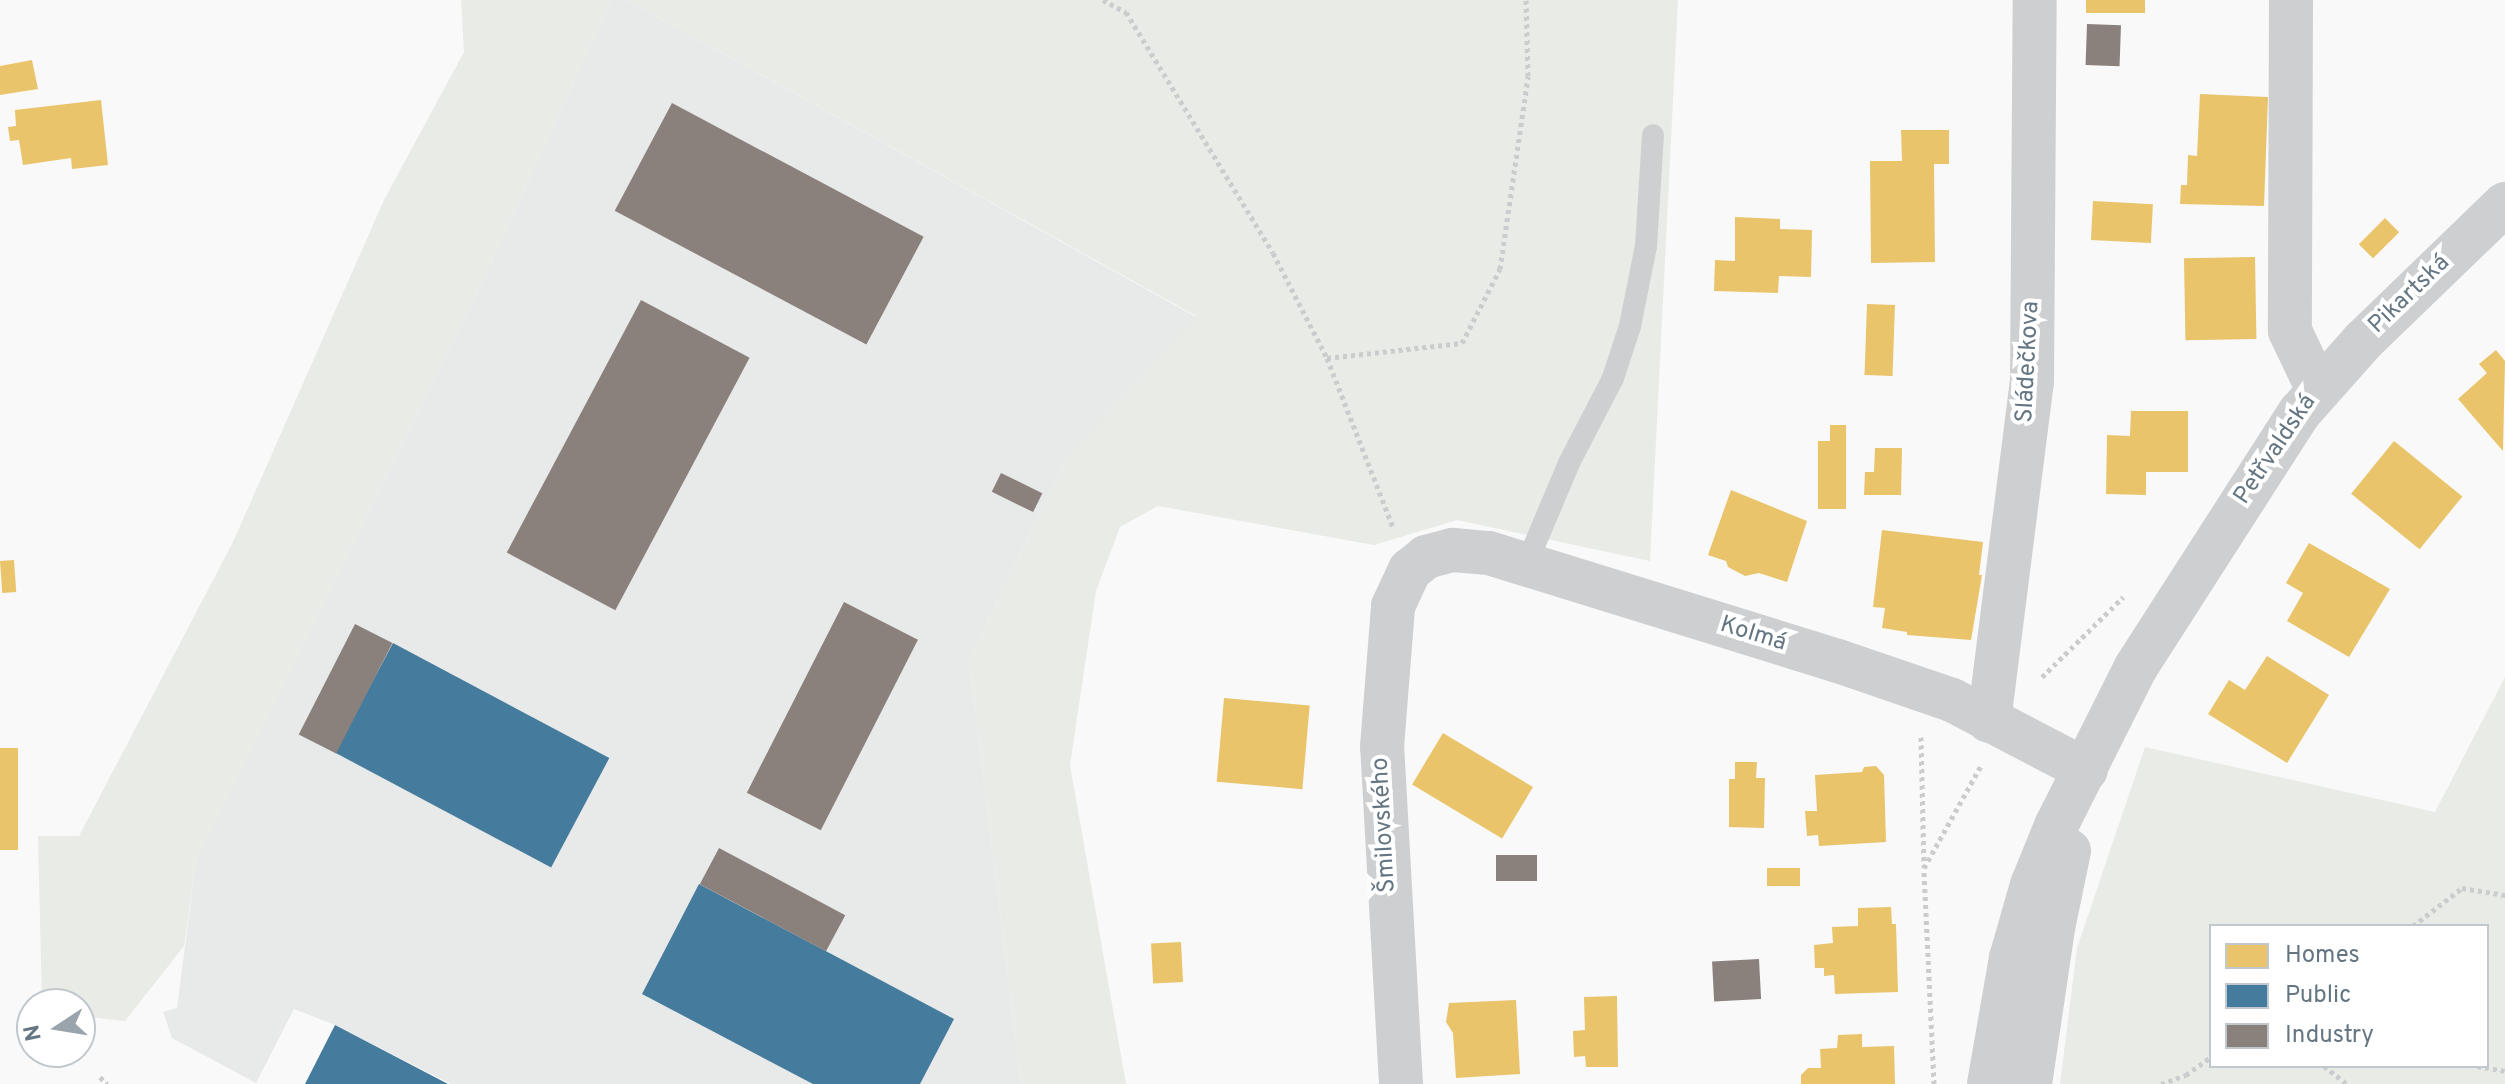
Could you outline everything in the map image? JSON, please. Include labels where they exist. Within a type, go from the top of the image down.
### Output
[{"type":"street","name":"Sládečkova","points":[[1989,721],[2032,382],[2035,0]]},
{"type":"street","name":"Petřvaldská","points":[[1989,1084],[2011,958],[2032,885],[2056,826],[2136,667],[2318,390],[2290,331],[2291,0]]},
{"type":"street","name":"Pikartská","points":[[2318,390],[2364,340],[2505,204]]},
{"type":"street","name":"Kolmá","points":[[1410,570],[1428,556],[1453,550],[1489,553],[1952,700],[2086,770]]},
{"type":"street","name":"Šmilovského","points":[[1401,1084],[1382,747],[1391,622],[1397,596],[1410,570]]},
{"type":"street","name":"Petřvaldská","points":[[2030,1084],[2053,928],[2086,770]]},
{"type":"lane","points":[[1526,565],[1569,463],[1613,378],[1630,326],[1646,246],[1653,135]]},
{"type":"path","points":[[1103,0],[1126,12],[1273,253],[1327,358],[1410,570]]},
{"type":"path","points":[[1327,358],[1462,343],[1500,269],[1528,76],[1526,0]]},
{"type":"path","points":[[1924,868],[1990,750],[1989,721],[2012,707],[2131,590]]},
{"type":"path","points":[[1920,689],[1934,1084]]},
{"type":"path","points":[[2416,924],[2462,888],[2505,895]]},
{"type":"path","points":[[2161,1084],[2186,1075],[2209,1058]]},
{"type":"path","points":[[2327,1068],[2347,1084]]},
{"type":"path","points":[[100,1077],[107,1084]]},
{"type":"shaded area","points":[[461,0],[611,0],[481,284],[196,860],[184,946],[125,1021],[96,1018],[96,988],[42,988],[38,836],[79,836],[233,542],[384,200],[464,52]]},
{"type":"shaded area","points":[[611,0],[627,0],[1196,317],[1067,458],[969,659],[1021,1084],[451,1084],[335,1025],[294,1009],[256,1083],[172,1038],[163,1012],[177,1008],[196,860],[481,284]]},
{"type":"shaded area","points":[[627,0],[1678,0],[1650,561],[1457,520],[1374,545],[1158,506],[1120,527],[1096,591],[1070,765],[1126,1084],[1021,1084],[969,659],[1067,458],[1196,316]]},
{"type":"shaded area","points":[[2505,677],[2505,1084],[2060,1084],[2077,948],[2145,747],[2435,812]]},
{"type":"building: Homes","points":[[2086,0],[2145,0],[2145,13],[2086,13]]},
{"type":"building: Homes","points":[[32,60],[38,89],[0,95],[0,66]]},
{"type":"building: Homes","points":[[2200,94],[2268,97],[2264,206],[2180,204],[2181,185],[2187,185],[2188,155],[2197,156]]},
{"type":"building: Homes","points":[[101,100],[108,165],[72,169],[71,158],[23,165],[19,140],[10,141],[8,127],[16,126],[15,110]]},
{"type":"building: Homes","points":[[1901,130],[1949,130],[1949,164],[1934,164],[1935,262],[1871,263],[1870,161],[1902,161]]},
{"type":"building: Homes","points":[[2093,201],[2153,204],[2151,243],[2091,240]]},
{"type":"building: Homes","points":[[1735,217],[1780,219],[1780,229],[1812,230],[1811,277],[1779,276],[1778,293],[1714,291],[1715,260],[1735,261]]},
{"type":"building: Homes","points":[[2385,218],[2399,232],[2373,258],[2359,244]]},
{"type":"building: Homes","points":[[2255,257],[2256,339],[2185,340],[2184,258]]},
{"type":"building: Homes","points":[[1867,304],[1895,305],[1893,376],[1865,375]]},
{"type":"building: Homes","points":[[2496,350],[2505,361],[2503,451],[2458,399],[2487,373],[2479,364]]},
{"type":"building: Homes","points":[[2131,411],[2188,411],[2188,472],[2146,472],[2146,495],[2106,494],[2107,435],[2130,436]]},
{"type":"building: Homes","points":[[1830,425],[1846,425],[1846,509],[1818,509],[1818,441],[1830,441]]},
{"type":"building: Homes","points":[[2394,441],[2462,496],[2420,549],[2351,494]]},
{"type":"building: Homes","points":[[1875,448],[1902,448],[1901,495],[1864,495],[1865,472],[1874,472]]},
{"type":"building: Homes","points":[[1731,490],[1807,521],[1787,582],[1759,573],[1745,576],[1728,567],[1726,561],[1708,555]]},
{"type":"building: Homes","points":[[1882,530],[1983,542],[1979,575],[1982,575],[1971,640],[1907,635],[1907,632],[1882,628],[1885,608],[1873,607]]},
{"type":"building: Homes","points":[[2309,543],[2390,589],[2349,657],[2287,621],[2303,593],[2286,583]]},
{"type":"building: Homes","points":[[14,560],[16,592],[2,593],[0,561]]},
{"type":"building: Homes","points":[[2267,656],[2329,695],[2287,763],[2208,714],[2229,680],[2245,690]]},
{"type":"building: Homes","points":[[1224,698],[1310,705],[1302,789],[1217,782]]},
{"type":"building: Homes","points":[[1443,733],[1533,787],[1502,839],[1412,784]]},
{"type":"building: Homes","points":[[0,748],[18,748],[18,850],[0,850]]},
{"type":"building: Homes","points":[[1735,762],[1757,762],[1756,778],[1765,778],[1764,828],[1729,827],[1729,779],[1735,779]]},
{"type":"building: Homes","points":[[1876,766],[1884,775],[1886,842],[1819,846],[1818,835],[1807,836],[1805,811],[1817,811],[1815,775],[1862,772],[1864,767]]},
{"type":"building: Homes","points":[[1767,868],[1800,868],[1800,886],[1767,886]]},
{"type":"building: Homes","points":[[1891,907],[1892,924],[1896,924],[1898,992],[1835,994],[1834,975],[1824,976],[1824,968],[1815,968],[1814,945],[1833,943],[1832,927],[1858,926],[1858,908]]},
{"type":"building: Homes","points":[[1181,942],[1183,982],[1153,984],[1151,944]]},
{"type":"building: Homes","points":[[1617,996],[1618,1067],[1586,1067],[1585,1056],[1574,1057],[1573,1031],[1585,1030],[1584,997]]},
{"type":"building: Homes","points":[[1516,1000],[1520,1074],[1456,1078],[1453,1033],[1446,1022],[1449,1003]]},
{"type":"building: Homes","points":[[1862,1034],[1862,1047],[1894,1046],[1895,1084],[1801,1084],[1801,1075],[1808,1068],[1821,1068],[1820,1049],[1837,1048],[1838,1035]]},
{"type":"building: Public","points":[[393,643],[609,758],[551,868],[335,752]]},
{"type":"building: Public","points":[[699,884],[954,1019],[920,1084],[813,1084],[642,994]]},
{"type":"building: Public","points":[[335,1025],[448,1084],[305,1084]]},
{"type":"building: Industry","points":[[2087,24],[2121,25],[2120,66],[2086,65]]},
{"type":"building: Industry","points":[[672,103],[924,237],[866,345],[615,211]]},
{"type":"building: Industry","points":[[641,300],[750,358],[615,610],[507,553]]},
{"type":"building: Industry","points":[[1001,473],[1042,493],[1033,512],[992,492]]},
{"type":"building: Industry","points":[[844,602],[918,640],[821,830],[747,793]]},
{"type":"building: Industry","points":[[355,624],[392,643],[336,754],[299,734]]},
{"type":"building: Industry","points":[[719,848],[845,915],[826,951],[700,884]]},
{"type":"building: Industry","points":[[1496,855],[1537,855],[1537,881],[1496,881]]},
{"type":"building: Industry","points":[[1759,959],[1761,999],[1714,1001],[1712,961]]}]
